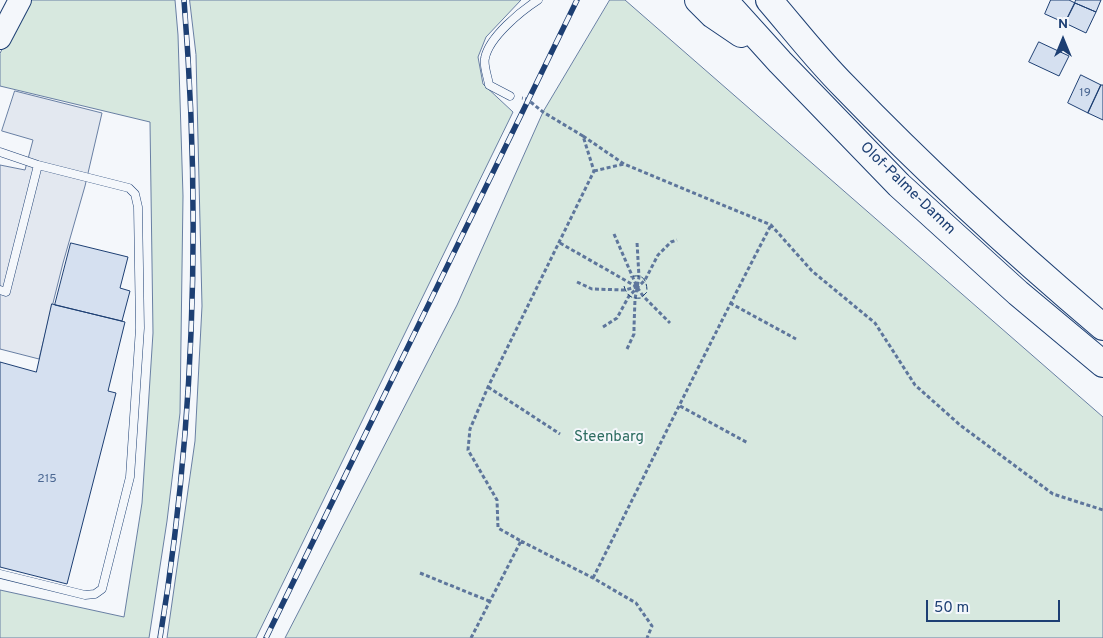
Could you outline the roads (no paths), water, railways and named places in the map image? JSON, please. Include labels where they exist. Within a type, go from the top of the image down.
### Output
[{"type":"highway","points":[[698,0],[713,15],[780,62]]},
{"type":"highway","name":"Olof-Palme-Damm","points":[[724,0],[780,62],[899,185],[1018,293],[1103,364]]},
{"type":"highway","name":"Olof-Palme-Damm","points":[[769,0],[842,85],[942,184],[1031,266],[1103,327]]},
{"type":"main road","points":[[0,38],[20,0]]},
{"type":"lane","points":[[510,96],[489,85],[484,58],[493,40],[538,0]]},
{"type":"lane","points":[[0,152],[38,165],[129,188],[135,194],[138,207],[140,328],[130,477],[102,589],[95,594],[85,595],[0,574]]},
{"type":"lane","points":[[0,290],[6,292],[38,165]]},
{"type":"railway","points":[[160,638],[172,559],[181,479],[192,320],[192,160],[184,0]]},
{"type":"railway","points":[[266,638],[577,0]]},
{"type":"park label","name":"Steenbarg","points":[[609,438]]}]
